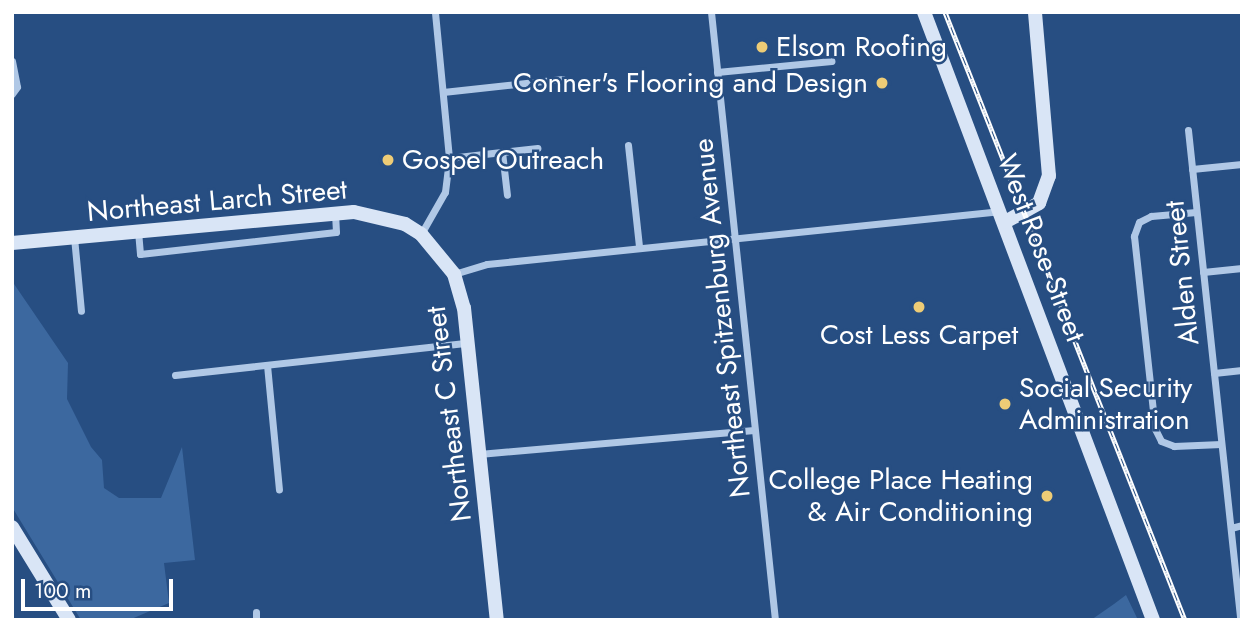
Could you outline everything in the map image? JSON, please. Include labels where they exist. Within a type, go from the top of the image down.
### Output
[{"type":"main road","name":"West Rose Street","points":[[923,12],[1003,216],[1153,620]]},
{"type":"main road","points":[[1003,216],[1039,203],[1049,176],[1035,12]]},
{"type":"main road","name":"Northeast Larch Street","points":[[12,243],[335,213],[382,216],[421,234]]},
{"type":"main road","name":"Northeast C Street","points":[[421,234],[454,274],[464,308],[497,620]]},
{"type":"main road","points":[[12,527],[69,620]]},
{"type":"street","points":[[421,234],[445,192],[449,158],[435,12]]},
{"type":"street","name":"Northeast Spitzenburg Avenue","points":[[711,12],[775,620]]},
{"type":"street","points":[[12,61],[17,87],[12,93]]},
{"type":"street","points":[[717,72],[831,61]]},
{"type":"street","points":[[443,92],[562,79]]},
{"type":"street","name":"Alden Street","points":[[1188,130],[1240,620]]},
{"type":"street","points":[[628,145],[639,247]]},
{"type":"street","points":[[449,158],[537,148]]},
{"type":"street","points":[[502,152],[507,195]]},
{"type":"street","points":[[1192,169],[1242,164]]},
{"type":"street","points":[[1196,212],[1151,216],[1139,222],[1134,236],[1155,429],[1161,441],[1174,446],[1221,444]]},
{"type":"street","points":[[138,230],[140,254],[336,232],[335,213]]},
{"type":"street","points":[[454,274],[487,264],[733,237],[1003,216]]},
{"type":"street","points":[[74,237],[81,311]]},
{"type":"street","points":[[1203,272],[1242,268]]},
{"type":"street","points":[[175,375],[467,343]]},
{"type":"street","points":[[267,365],[279,489]]},
{"type":"street","points":[[1214,373],[1242,370]]},
{"type":"street","points":[[479,454],[754,430]]},
{"type":"street","points":[[1231,528],[1242,524]]},
{"type":"shaded area","points":[[12,281],[68,363],[67,399],[91,447],[102,460],[104,488],[119,498],[161,498],[182,447],[195,560],[164,563],[169,603],[129,620],[81,620],[12,507]]},
{"type":"shaded area","points":[[1126,595],[1138,620],[1091,620],[1114,604]]},
{"type":"railway","points":[[945,12],[1185,620]]},
{"type":"place","name":"Elsom Roofing","points":[[762,47]]},
{"type":"place","name":"Conner's Flooring and Design","points":[[882,83]]},
{"type":"place","name":"Gospel Outreach","points":[[388,160]]},
{"type":"place","name":"Cost Less Carpet","points":[[919,307]]},
{"type":"place","name":"Social Security Administration","points":[[1005,404]]},
{"type":"place","name":"College Place Heating & Air Conditioning","points":[[1047,496]]}]
